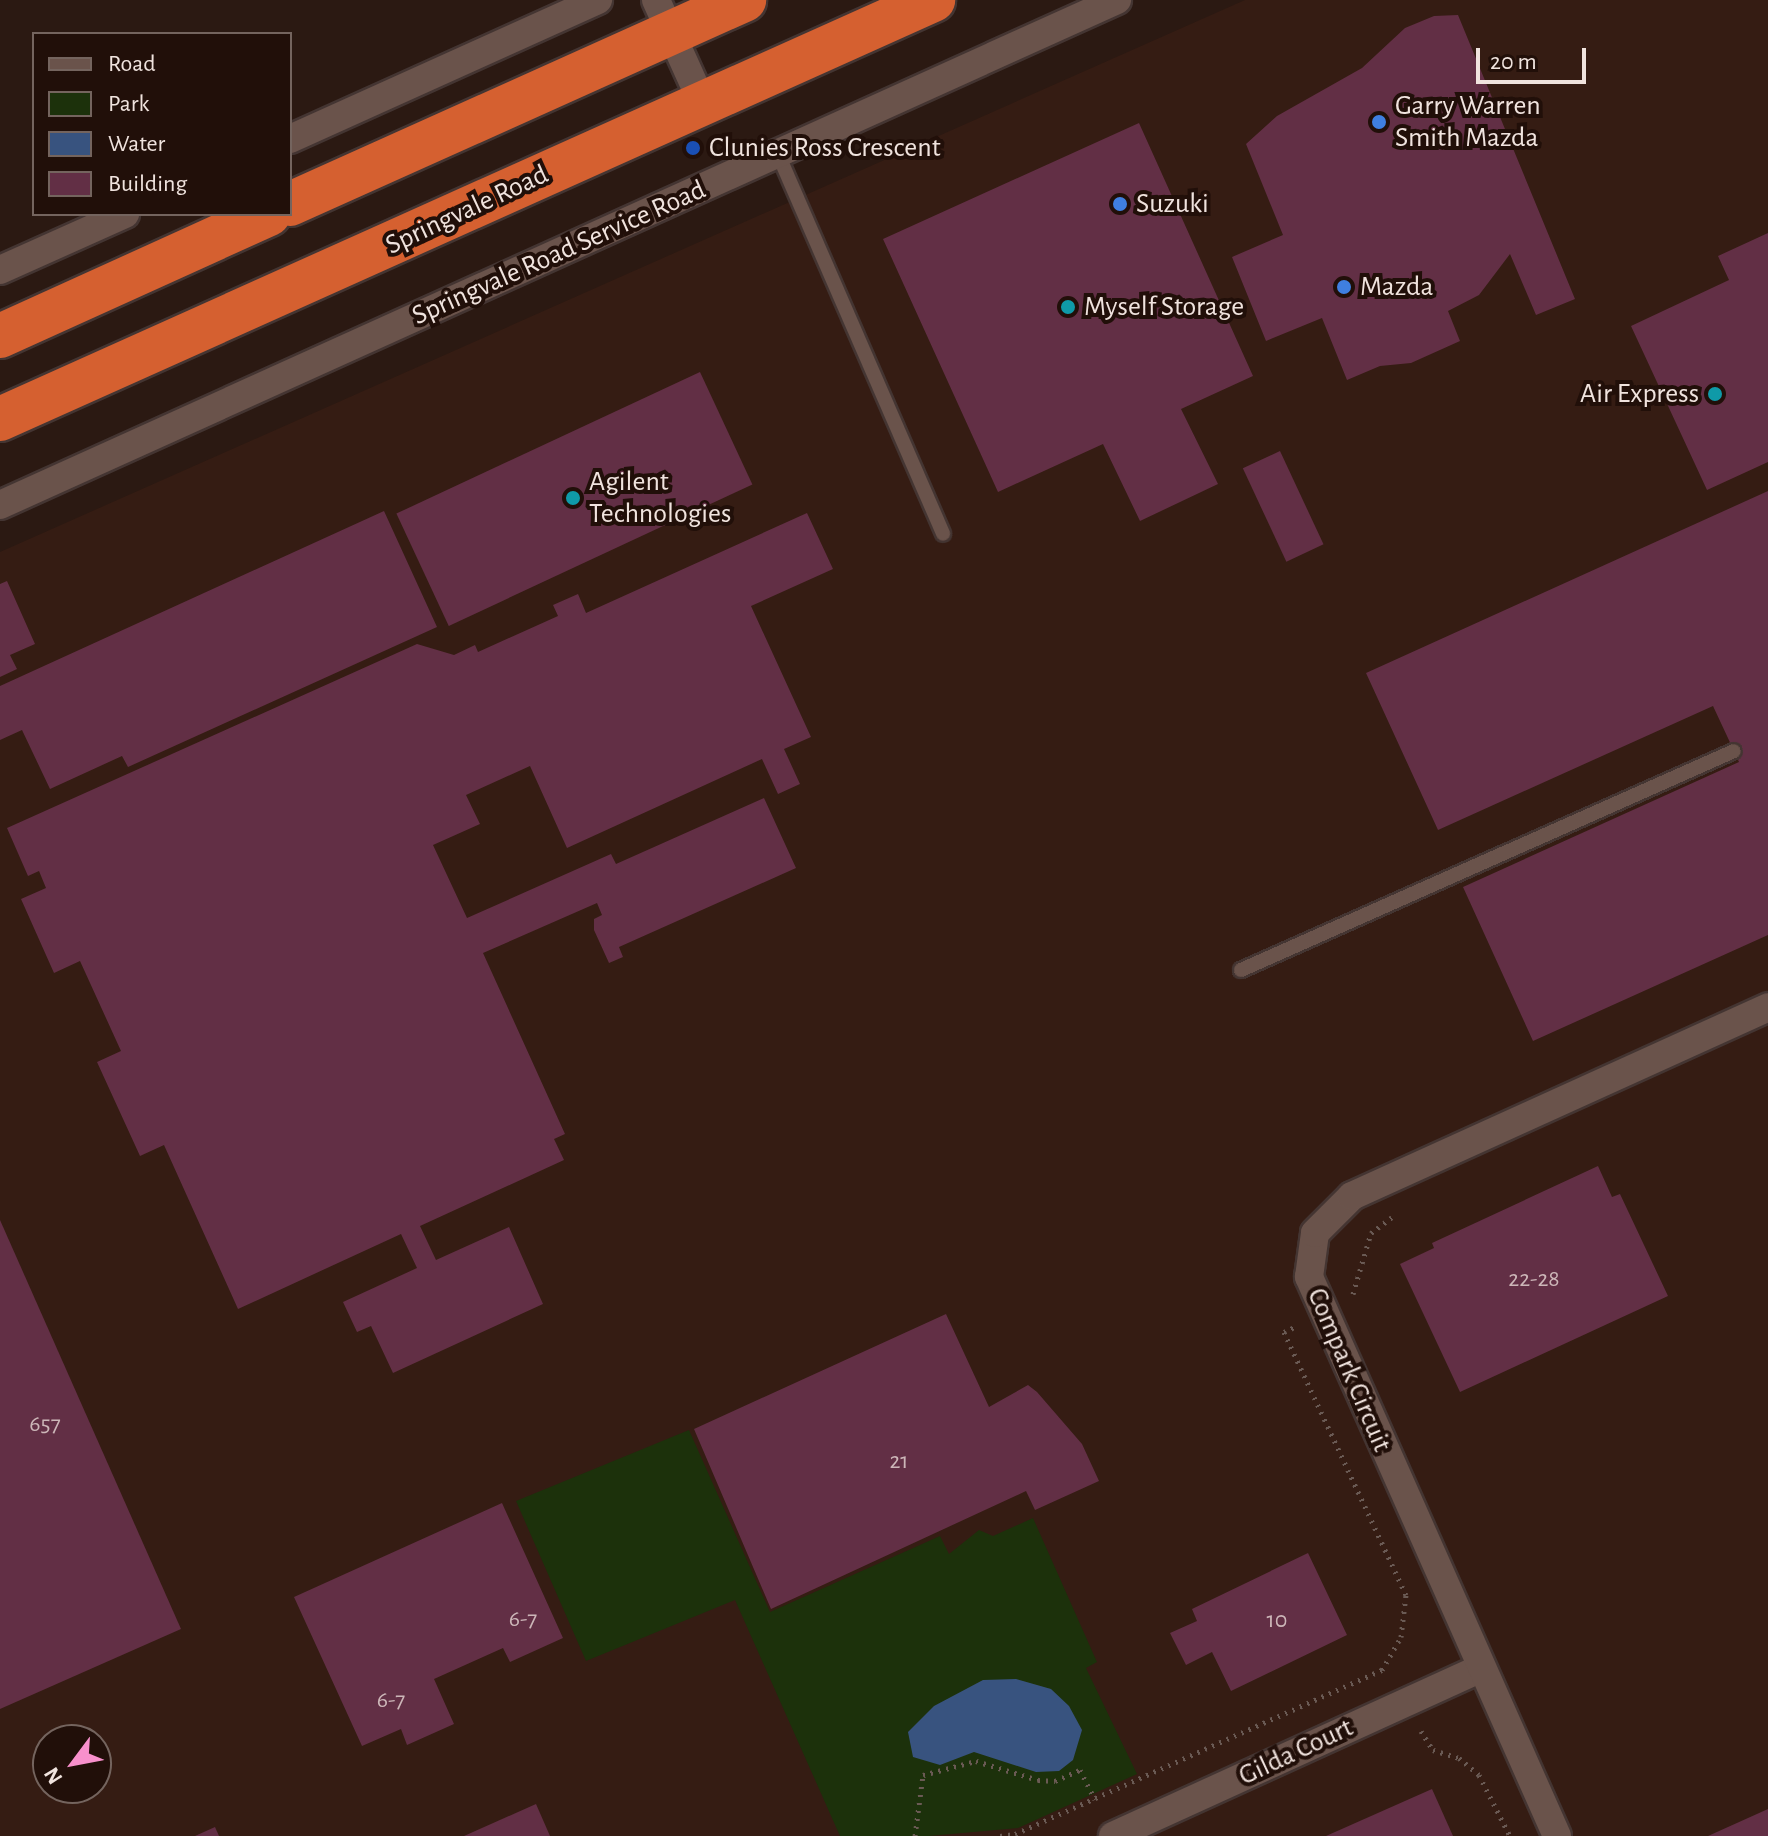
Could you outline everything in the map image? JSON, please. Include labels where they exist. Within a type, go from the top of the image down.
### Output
[{"type":"highway","points":[[292,203],[663,16],[744,0]]},
{"type":"highway","name":"Springvale Road","points":[[0,419],[933,0]]},
{"type":"highway","points":[[0,336],[265,216]]},
{"type":"street","points":[[292,138],[598,0]]},
{"type":"street","name":"Springvale Road Service Road","points":[[0,505],[1117,0]]},
{"type":"street","points":[[663,16],[703,104]]},
{"type":"street","points":[[0,270],[121,216]]},
{"type":"street","name":"Compark Circuit","points":[[1557,1836],[1480,1669],[1309,1277],[1315,1233],[1352,1196],[1768,1007]]},
{"type":"street","name":"Gilda Court","points":[[1113,1836],[1480,1669]]},
{"type":"lane","points":[[778,154],[943,534]]},
{"type":"lane","points":[[1241,970],[1734,751]]},
{"type":"path","points":[[1000,1836],[1095,1799],[1382,1670],[1401,1637],[1406,1595],[1284,1332],[1352,1298],[1371,1233],[1398,1212]]},
{"type":"path","points":[[1382,1670],[1407,1702],[1433,1750],[1459,1758],[1479,1775],[1510,1836]]},
{"type":"path","points":[[915,1836],[923,1775],[976,1761],[1038,1780],[1055,1781],[1080,1770],[1095,1799]]},
{"type":"shaded area","points":[[1245,0],[1768,0],[1768,1836],[0,1836],[0,552]]},
{"type":"green space","points":[[689,1430],[770,1612],[940,1536],[949,1554],[979,1530],[993,1536],[1033,1518],[1097,1662],[1086,1668],[1137,1774],[1018,1828],[929,1836],[840,1836],[735,1600],[586,1661],[516,1501]]},
{"type":"water","points":[[1016,1679],[1051,1689],[1069,1706],[1082,1730],[1073,1760],[1059,1771],[1036,1772],[974,1752],[940,1765],[913,1757],[908,1732],[934,1706],[983,1680]]},
{"type":"building","points":[[1458,15],[1575,299],[1536,315],[1510,254],[1479,295],[1448,311],[1460,341],[1411,363],[1380,366],[1347,380],[1322,318],[1266,341],[1232,257],[1283,235],[1246,144],[1277,116],[1362,68],[1405,28],[1434,16]]},
{"type":"building","name":"Myself Storage","points":[[1139,123],[1253,376],[1181,409],[1218,484],[1140,521],[1103,444],[998,492],[883,239]]},
{"type":"building","name":"Air Express","points":[[1768,233],[1768,462],[1707,490],[1631,326],[1729,280],[1718,256]]},
{"type":"building","name":"Agilent Technologies","points":[[700,372],[752,484],[449,626],[396,514]]},
{"type":"building","points":[[1280,451],[1324,544],[1286,562],[1243,468]]},
{"type":"building","points":[[1768,491],[1768,935],[1533,1041],[1463,887],[1739,762],[1713,706],[1438,830],[1366,673]]},
{"type":"building","points":[[384,511],[437,627],[128,767],[122,756],[50,789],[22,730],[0,740],[0,686]]},
{"type":"building","points":[[807,513],[833,569],[751,606],[811,737],[784,749],[800,784],[778,794],[762,759],[567,848],[530,766],[466,795],[480,824],[433,845],[467,918],[611,854],[616,864],[764,798],[796,868],[619,947],[623,957],[609,963],[594,930],[594,919],[602,915],[597,903],[483,953],[565,1134],[554,1139],[564,1160],[420,1226],[436,1260],[509,1227],[543,1304],[393,1373],[371,1326],[357,1332],[343,1302],[417,1268],[401,1234],[238,1309],[164,1145],[140,1156],[97,1062],[121,1051],[80,961],[54,973],[21,899],[46,888],[39,871],[28,876],[7,828],[417,644],[454,655],[475,645],[478,652],[558,616],[553,605],[578,594],[586,613]]},
{"type":"building","points":[[7,581],[35,644],[10,655],[17,669],[0,677],[0,584]]},
{"type":"building","points":[[1598,1166],[1612,1197],[1620,1194],[1668,1296],[1460,1392],[1400,1264],[1434,1248],[1432,1243]]},
{"type":"building","points":[[0,1220],[181,1629],[0,1709]]},
{"type":"building","points":[[946,1314],[989,1407],[1028,1385],[1082,1444],[1099,1481],[1035,1510],[1026,1491],[771,1609],[694,1429]]},
{"type":"building","points":[[502,1503],[563,1638],[510,1662],[503,1648],[434,1679],[454,1724],[407,1745],[401,1729],[362,1746],[294,1597]]},
{"type":"building","points":[[1308,1553],[1347,1635],[1231,1691],[1212,1652],[1186,1665],[1170,1633],[1197,1621],[1192,1609]]},
{"type":"building","points":[[1432,1789],[1453,1836],[1326,1836]]},
{"type":"building","points":[[536,1804],[550,1836],[464,1836]]},
{"type":"building","points":[[1768,1809],[1768,1836],[1708,1836]]},
{"type":"building","points":[[215,1827],[219,1836],[195,1836]]},
{"type":"place","name":"Garry Warren Smith Mazda","points":[[1379,122]]},
{"type":"place","name":"Clunies Ross Crescent","points":[[693,148]]},
{"type":"place","name":"Suzuki","points":[[1120,204]]},
{"type":"place","name":"Mazda","points":[[1344,287]]},
{"type":"place","name":"Myself Storage","points":[[1068,307]]},
{"type":"place","name":"Air Express","points":[[1715,394]]},
{"type":"place","name":"Agilent Technologies","points":[[573,498]]}]
